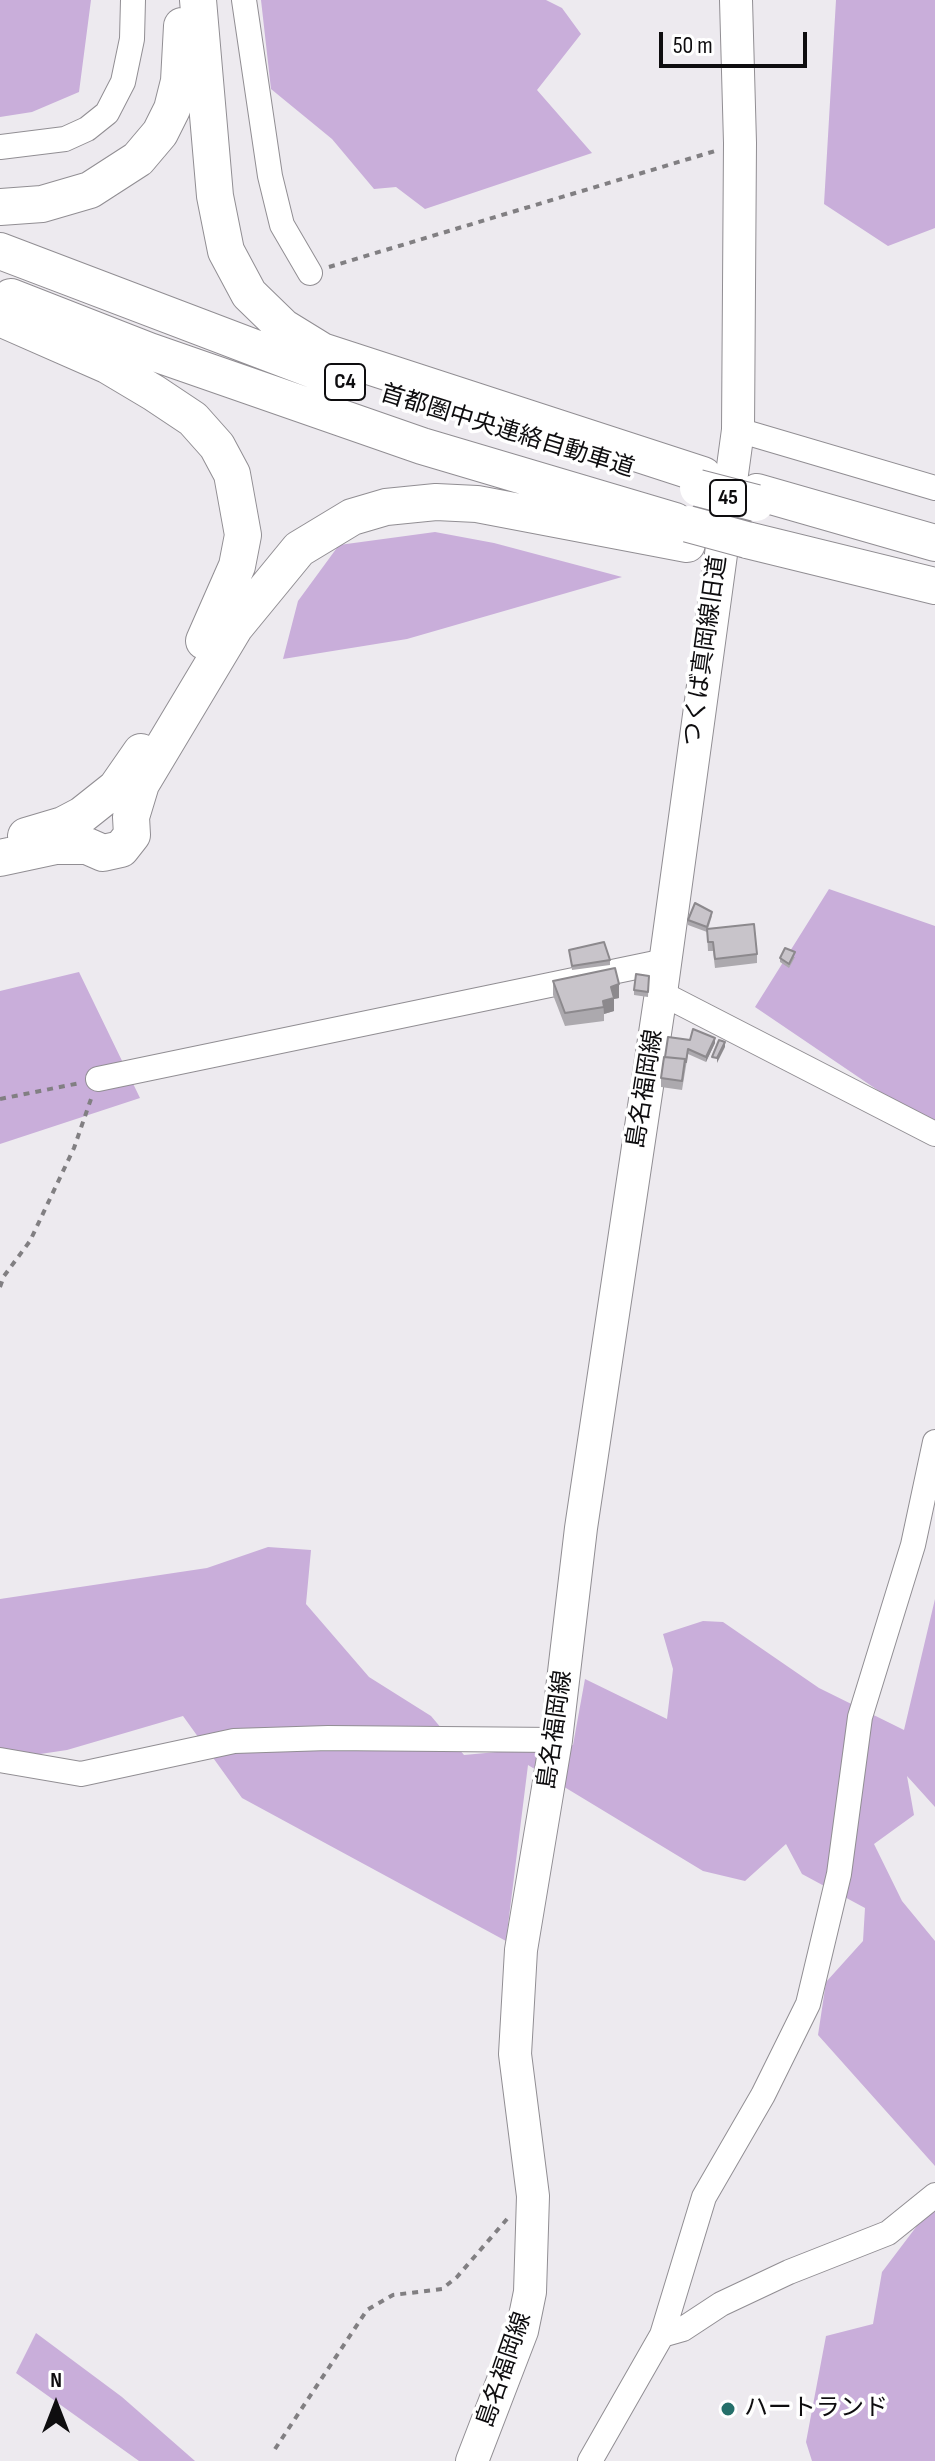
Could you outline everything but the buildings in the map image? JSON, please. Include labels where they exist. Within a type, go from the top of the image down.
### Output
[{"type":"highway","points":[[0,207],[42,204],[90,190],[138,159],[160,133],[172,109],[179,81],[181,0]]},
{"type":"highway","points":[[198,0],[215,196],[226,251],[249,294],[283,327],[322,351],[700,482]]},
{"type":"highway","name":"首都圏中央連絡自動車道","points":[[0,251],[299,366],[495,432],[935,544]]},
{"type":"highway","name":"首都圏中央連絡自動車道","points":[[0,293],[149,351],[687,534],[935,586]]},
{"type":"highway","points":[[0,318],[107,365],[193,419],[225,460],[240,507],[243,535],[237,566],[218,613],[150,739],[101,819],[0,842]]},
{"type":"highway","points":[[0,858],[56,846],[101,819],[141,784],[235,627],[299,549],[352,517],[386,507],[436,502],[477,504],[687,534]]},
{"type":"main road","name":"つくば真岡線旧道","points":[[661,993],[738,430],[740,143],[736,0]]},
{"type":"main road","name":"島名福岡線","points":[[472,2461],[522,2331],[533,2259],[533,2196],[515,2054],[521,1950],[556,1740],[586,1496],[661,993]]},
{"type":"street","points":[[0,147],[65,139],[87,129],[107,113],[123,82],[132,39],[133,0]]},
{"type":"street","points":[[244,0],[270,176],[282,225],[310,273]]},
{"type":"street","points":[[738,430],[935,488]]},
{"type":"street","points":[[98,1079],[665,961]]},
{"type":"street","points":[[661,993],[935,1134]]},
{"type":"street","points":[[590,2461],[662,2335],[704,2197],[763,2095],[808,2004],[839,1874],[860,1717],[913,1545],[935,1442]]},
{"type":"street","points":[[0,1760],[81,1774],[234,1741],[328,1738],[556,1740]]},
{"type":"street","points":[[662,2335],[683,2329],[721,2304],[789,2272],[888,2233],[935,2195]]},
{"type":"path","points":[[310,273],[740,143]]},
{"type":"path","points":[[0,1099],[98,1079]]},
{"type":"path","points":[[0,1287],[4,1276],[30,1241],[74,1148],[98,1079]]},
{"type":"path","points":[[275,2449],[367,2310],[393,2295],[442,2289],[457,2277],[516,2208],[533,2196]]},
{"type":"shaded area","points":[[0,0],[91,0],[79,92],[32,112],[0,117]]},
{"type":"shaded area","points":[[261,0],[546,0],[562,8],[581,34],[537,90],[592,153],[425,209],[396,187],[374,189],[332,139],[271,89]]},
{"type":"shaded area","points":[[836,0],[935,0],[935,228],[888,246],[824,204]]},
{"type":"shaded area","points":[[435,532],[494,543],[622,577],[407,639],[283,659],[298,601],[339,545]]},
{"type":"shaded area","points":[[829,889],[935,926],[935,1129],[755,1007]]},
{"type":"shaded area","points":[[79,972],[140,1098],[0,1144],[0,991]]},
{"type":"shaded area","points":[[268,1547],[311,1550],[306,1604],[369,1677],[431,1716],[464,1755],[573,1745],[585,1679],[667,1719],[673,1669],[663,1634],[703,1621],[723,1622],[819,1688],[904,1730],[935,1599],[935,1807],[907,1776],[914,1815],[874,1844],[902,1901],[935,1941],[935,2166],[818,2035],[826,1982],[863,1941],[865,1908],[802,1874],[786,1844],[745,1881],[703,1871],[528,1765],[506,1941],[242,1798],[183,1716],[67,1750],[0,1760],[0,1599],[207,1568]]},
{"type":"shaded area","points":[[935,2202],[935,2461],[812,2461],[806,2442],[826,2336],[873,2324],[882,2272]]},
{"type":"shaded area","points":[[36,2333],[122,2397],[195,2461],[139,2461],[16,2373]]},
{"type":"place","name":"ハートランド","points":[[728,2409]]}]
